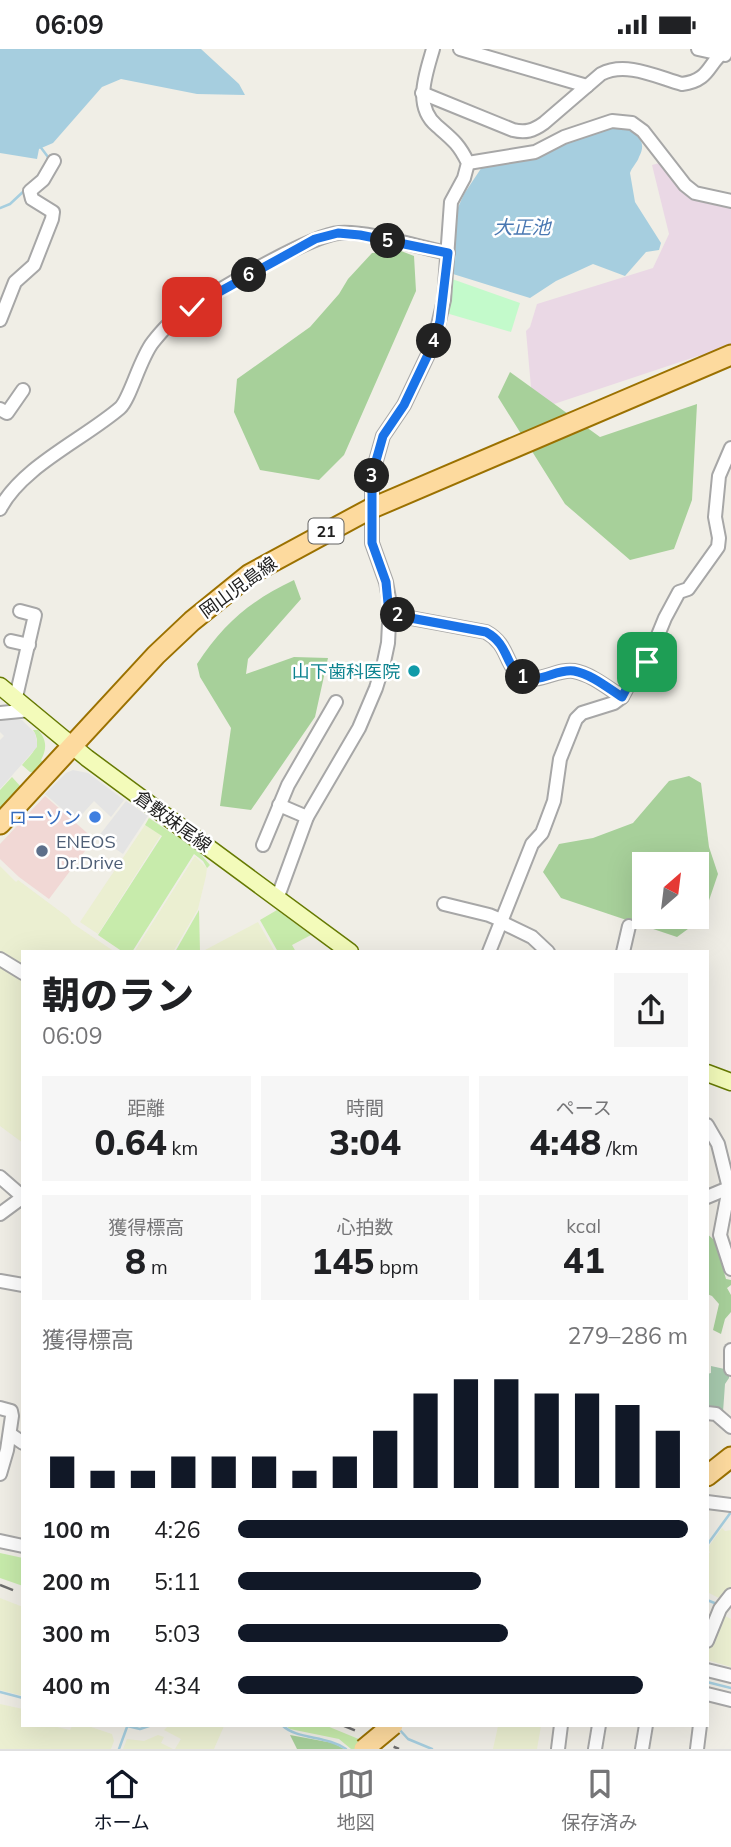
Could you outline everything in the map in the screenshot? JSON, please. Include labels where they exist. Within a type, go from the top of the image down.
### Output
[{"type":"main road","name":"岡山児島線","points":[[0,824],[156,655],[250,574],[370,509],[731,355]]},
{"type":"main road","name":"倉敷妹尾線","points":[[0,686],[72,745],[347,950]]},
{"type":"main road","points":[[709,1074],[731,1081]]},
{"type":"main road","points":[[709,1474],[731,1457]]},
{"type":"main road","points":[[364,1749],[391,1727]]},
{"type":"street","points":[[277,899],[307,817],[359,728],[376,688],[387,643],[389,614],[386,582],[372,543],[372,475],[383,436],[404,405],[434,342],[440,321],[451,202],[464,178],[468,163],[454,139],[434,124],[425,112],[422,93],[433,49]]},
{"type":"street","points":[[460,49],[587,86]]},
{"type":"street","points":[[698,49],[726,53]]},
{"type":"street","points":[[422,93],[523,132],[544,123],[612,68],[623,67],[682,84],[691,83],[705,75],[726,53]]},
{"type":"street","points":[[468,163],[535,152],[564,137],[612,121],[632,123],[643,131],[685,185],[695,193],[731,201]]},
{"type":"street","points":[[0,320],[15,282],[34,265],[52,219],[53,212],[32,199],[30,191],[43,180],[54,161]]},
{"type":"street","points":[[0,509],[16,485],[123,405],[139,363],[151,344],[167,326],[219,292],[315,239],[338,233],[448,253]]},
{"type":"street","points":[[0,409],[7,413],[23,390]]},
{"type":"street","points":[[490,950],[532,844],[542,834],[554,801],[560,759],[576,719],[582,713],[614,703],[622,697],[631,680],[647,662],[680,592],[688,589],[718,547],[715,517],[717,486],[731,448]]},
{"type":"street","points":[[16,697],[36,615],[20,611]]},
{"type":"street","points":[[389,614],[486,632],[498,639],[513,670],[524,678],[538,679],[575,671],[622,697]]},
{"type":"street","points":[[11,641],[29,645]]},
{"type":"street","points":[[263,845],[279,805],[337,702]]},
{"type":"street","points":[[0,713],[31,710]]},
{"type":"street","points":[[279,805],[307,817]]},
{"type":"street","points":[[444,904],[489,915],[532,937],[546,950]]},
{"type":"street","points":[[623,950],[629,926]]},
{"type":"street","points":[[0,959],[21,972]]},
{"type":"street","points":[[709,1128],[718,1144],[730,1187],[720,1235],[731,1269]]},
{"type":"street","points":[[0,1177],[21,1199],[0,1214]]},
{"type":"street","points":[[709,1196],[730,1187]]},
{"type":"street","points":[[0,1281],[21,1285]]},
{"type":"street","points":[[731,1350],[731,1369]]},
{"type":"street","points":[[0,1408],[11,1412],[10,1434],[0,1474]]},
{"type":"street","points":[[709,1413],[716,1414],[731,1427]]},
{"type":"street","points":[[10,1434],[21,1442]]},
{"type":"street","points":[[709,1501],[731,1505]]},
{"type":"street","points":[[0,1541],[21,1546]]},
{"type":"street","points":[[709,1637],[725,1603]]},
{"type":"street","points":[[709,1670],[731,1676]]},
{"type":"street","points":[[709,1694],[731,1700]]},
{"type":"street","points":[[558,1749],[561,1727]]},
{"type":"street","points":[[595,1749],[599,1727]]},
{"type":"street","points":[[642,1749],[646,1727]]},
{"type":"street","points":[[697,1749],[700,1727]]},
{"type":"shaded area","points":[[663,162],[675,178],[731,206],[731,349],[701,362],[698,356],[536,410],[526,331],[530,327],[537,304],[653,268],[669,234],[652,165]]},
{"type":"shaded area","points":[[0,717],[22,720],[35,733],[37,747],[0,789],[0,740],[4,736],[0,732]]},
{"type":"shaded area","points":[[73,770],[88,773],[124,800],[111,817],[94,801],[76,821],[45,794],[66,773]]},
{"type":"shaded area","name":"ENEOS Dr.Drive","points":[[45,796],[94,839],[49,899],[0,859],[0,844]]},
{"type":"shaded area","points":[[126,801],[148,816],[123,854],[98,837]]},
{"type":"green space","points":[[401,251],[414,256],[416,291],[344,455],[319,480],[260,470],[234,412],[237,379],[310,327],[372,253]]},
{"type":"green space","points":[[452,279],[520,303],[511,332],[446,313]]},
{"type":"green space","points":[[510,372],[600,437],[697,404],[692,500],[674,549],[630,560],[565,504],[498,397]]},
{"type":"green space","points":[[294,580],[301,599],[248,659],[246,674],[294,657],[328,658],[315,717],[251,810],[220,806],[231,728],[200,677],[197,664],[217,637],[239,615],[264,596]]},
{"type":"green space","points":[[33,730],[38,730],[45,745],[41,760],[44,763],[36,773],[30,772],[22,765],[37,745]]},
{"type":"green space","points":[[689,776],[701,783],[709,847],[718,874],[709,900],[709,852],[632,852],[632,922],[561,898],[543,872],[559,844],[593,838],[633,823],[669,781]]},
{"type":"green space","points":[[12,777],[21,787],[0,813],[0,790]]},
{"type":"green space","points":[[149,818],[197,850],[210,865],[207,868],[194,854],[133,950],[120,950],[98,935],[162,836],[145,825]]},
{"type":"green space","points":[[145,825],[161,835],[98,934],[80,922]]},
{"type":"green space","points":[[195,856],[207,868],[206,876],[198,909],[174,950],[135,950]]},
{"type":"green space","points":[[0,866],[16,882],[18,880],[72,923],[112,950],[21,950],[21,967],[0,954]]},
{"type":"green space","points":[[199,910],[200,950],[176,950]]},
{"type":"green space","points":[[277,910],[311,935],[292,945],[295,950],[277,950],[260,920]]},
{"type":"green space","points":[[258,922],[274,950],[205,950]]},
{"type":"green space","points":[[653,929],[688,929],[677,937]]},
{"type":"green space","points":[[0,964],[21,976],[21,1142],[0,1126]]},
{"type":"green space","points":[[709,1236],[719,1249],[726,1279],[731,1280],[731,1285],[727,1288],[731,1295],[731,1312],[725,1319],[721,1334],[713,1330],[719,1304],[709,1295]]},
{"type":"green space","points":[[711,1366],[729,1370],[723,1412],[709,1409]]},
{"type":"green space","points":[[722,1528],[725,1531],[731,1530],[731,1592],[723,1600],[709,1593],[709,1546]]},
{"type":"green space","points":[[0,1553],[21,1558],[21,1585],[0,1578]]},
{"type":"green space","points":[[0,1598],[21,1606],[21,1695],[0,1690]]},
{"type":"green space","points":[[720,1616],[731,1619],[731,1667],[709,1661],[709,1644]]},
{"type":"green space","points":[[0,1704],[21,1709],[21,1727],[57,1727],[70,1730],[72,1727],[91,1727],[112,1734],[114,1741],[111,1749],[0,1749]]},
{"type":"green space","points":[[167,1727],[224,1727],[214,1749],[175,1749],[181,1739],[164,1730]]},
{"type":"green space","points":[[287,1727],[329,1727],[383,1749],[351,1749],[339,1739]]},
{"type":"green space","points":[[498,1727],[541,1727],[537,1749],[493,1749]]},
{"type":"green space","points":[[158,1735],[164,1737],[161,1743],[173,1749],[123,1749],[127,1739],[144,1741]]},
{"type":"green space","points":[[290,1735],[333,1743],[344,1749],[297,1749]]},
{"type":"water","points":[[0,49],[201,49],[239,84],[245,95],[197,94],[121,79],[102,87],[53,143],[39,149],[37,159],[0,153]]},
{"type":"water","name":"大正池","points":[[615,124],[632,131],[642,144],[642,150],[630,173],[635,202],[661,243],[659,250],[646,252],[625,276],[593,264],[556,281],[530,298],[453,274],[456,212],[482,167],[535,159],[567,139]]},
{"type":"waterway","points":[[39,145],[48,157],[46,164]]},
{"type":"waterway","points":[[0,208],[10,204],[25,190]]},
{"type":"waterway","points":[[709,1542],[731,1512]]},
{"type":"waterway","points":[[709,1601],[717,1604]]},
{"type":"waterway","points":[[709,1682],[731,1688]]},
{"type":"waterway","points":[[0,1692],[21,1697]]},
{"type":"waterway","points":[[119,1749],[127,1727]]},
{"type":"waterway","points":[[132,1727],[146,1727]]},
{"type":"waterway","points":[[284,1727],[296,1733],[330,1741],[346,1749]]},
{"type":"waterway","points":[[399,1729],[408,1739],[432,1749]]},
{"type":"railway","points":[[0,1585],[21,1593]]},
{"type":"railway","points":[[347,1727],[399,1749]]},
{"type":"place","name":"山下歯科医院","points":[[414,671]]},
{"type":"place","name":"ローソン","points":[[95,817]]},
{"type":"place","name":"ENEOS Dr.Drive","points":[[42,851]]},
{"type":"route","points":[[192,307],[315,239],[338,233],[448,253],[444,300],[434,342],[404,405],[383,436],[372,475],[372,543],[386,582],[389,614],[486,632],[498,639],[513,670],[524,678],[538,679],[575,671],[622,697],[631,680],[647,662]]}]
